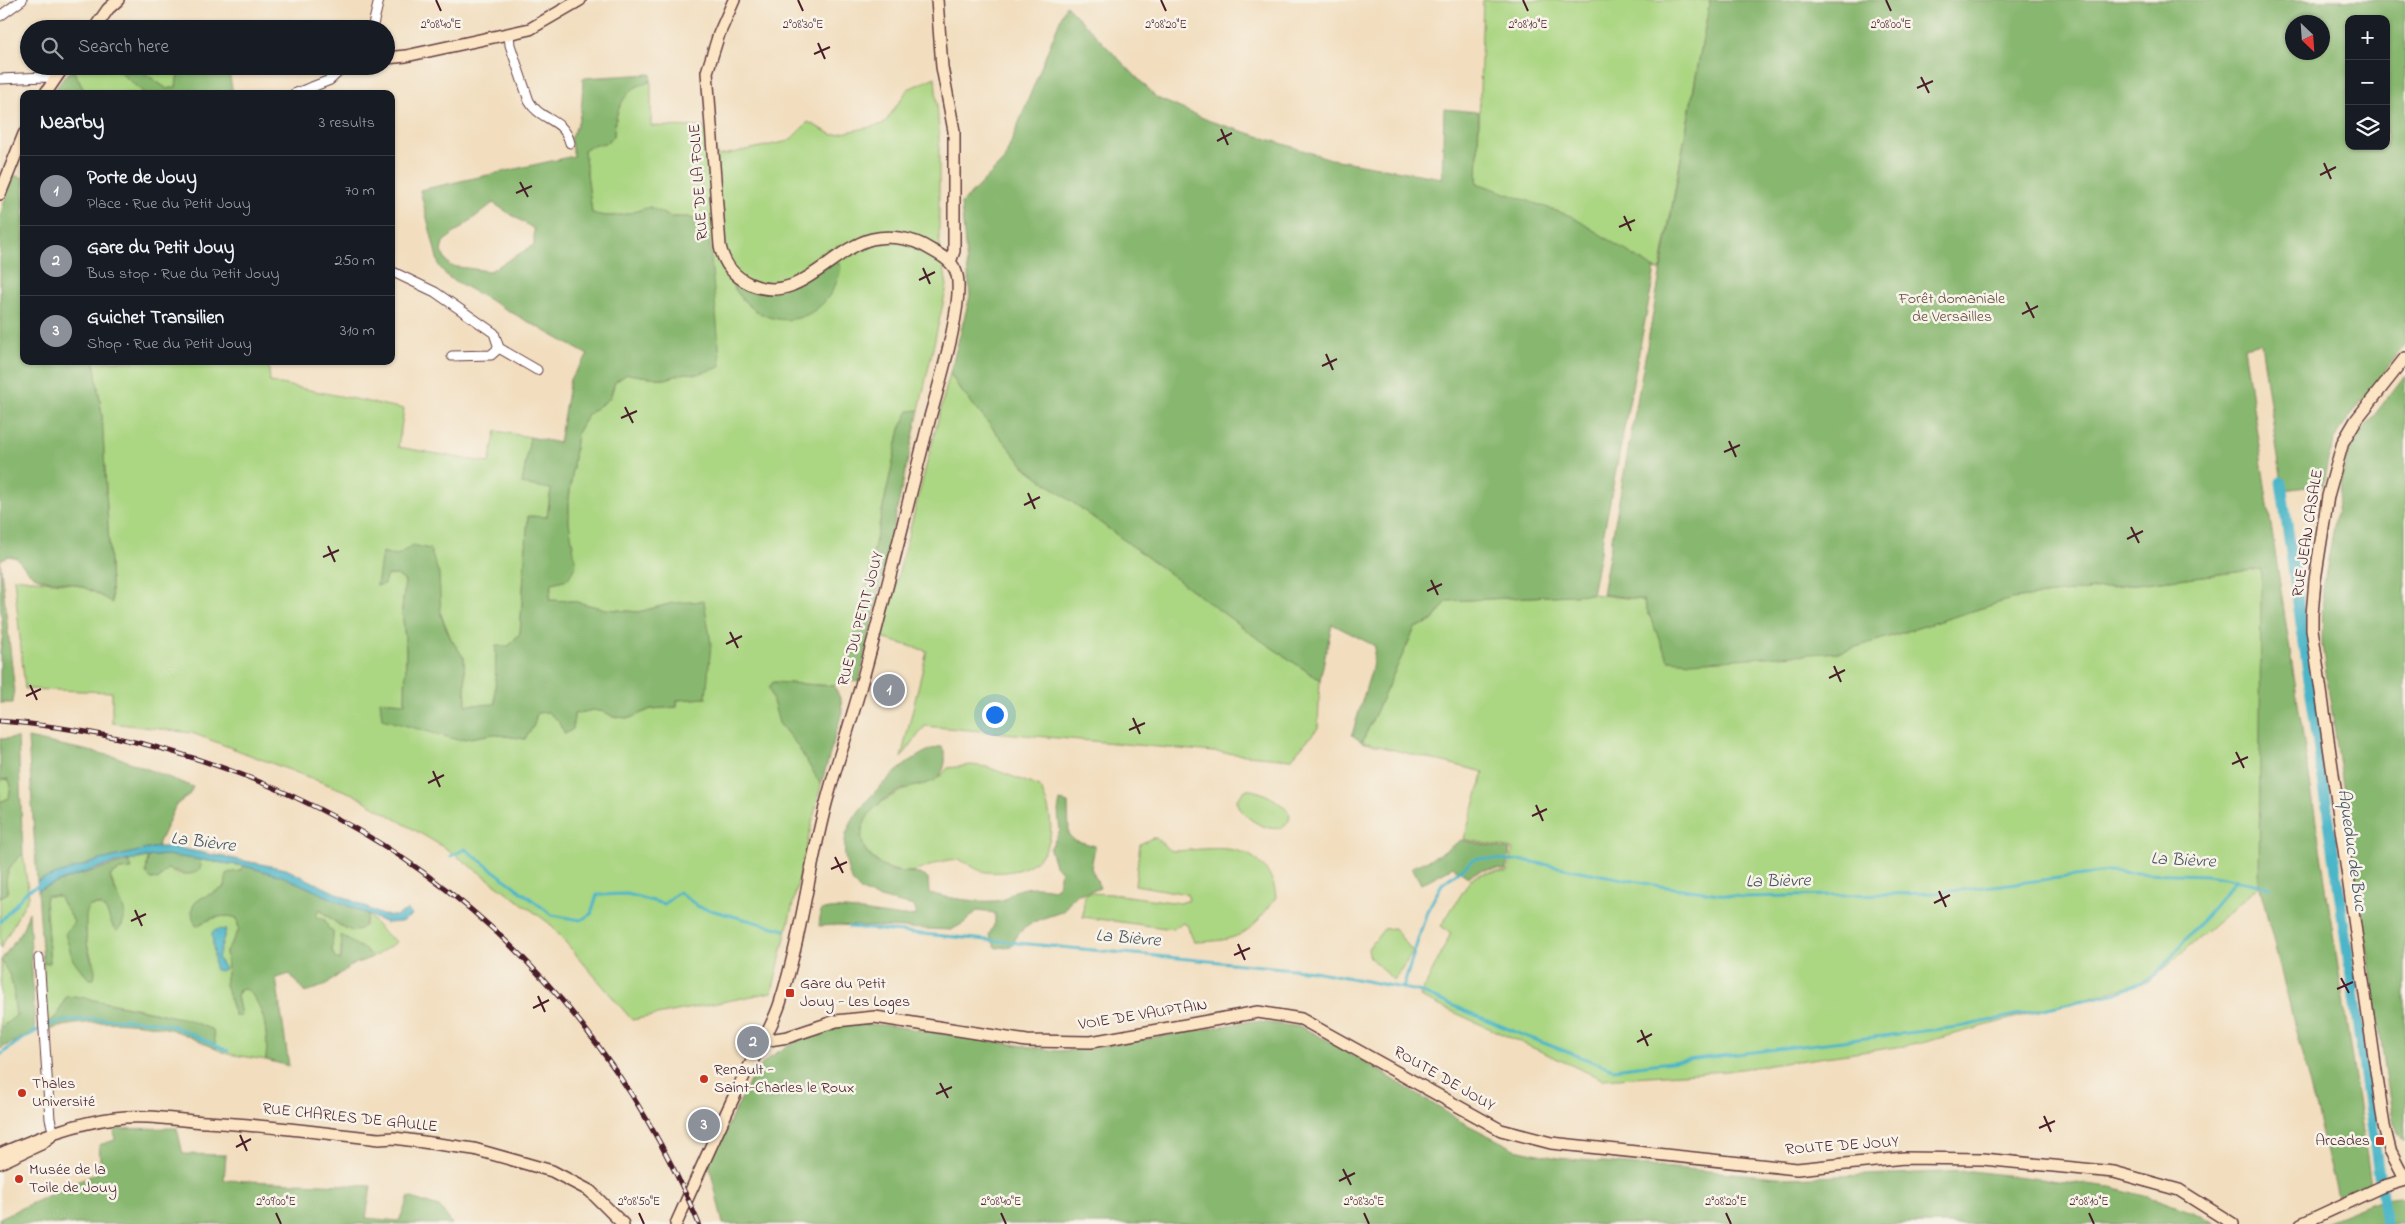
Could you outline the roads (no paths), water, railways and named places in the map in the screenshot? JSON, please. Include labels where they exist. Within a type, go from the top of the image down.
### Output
[{"type":"street","points":[[0,16],[22,0]]},
{"type":"street","points":[[100,20],[108,9],[118,0]]},
{"type":"street","points":[[374,20],[379,0]]},
{"type":"street","points":[[395,57],[509,40],[542,24],[580,0]]},
{"type":"street","name":"RUE DE LA FOLIE","points":[[734,0],[719,34],[707,72],[720,246],[728,267],[745,282],[758,287],[785,288],[814,275],[857,245],[874,239],[891,238],[909,240],[924,246],[950,262]]},
{"type":"street","name":"RUE DU PETIT JOUY","points":[[676,1224],[726,1113],[777,1010],[785,985],[799,932],[827,798],[861,686],[942,372],[958,295],[958,277],[950,262],[954,251],[954,131],[942,67],[937,0]]},
{"type":"street","points":[[509,40],[531,104],[564,128],[570,143]]},
{"type":"street","points":[[47,90],[56,75]]},
{"type":"street","points":[[304,90],[330,80],[335,75]]},
{"type":"street","points":[[0,79],[45,77],[53,79]]},
{"type":"street","points":[[0,194],[20,144]]},
{"type":"street","points":[[395,273],[435,292],[494,333],[499,348],[537,370]]},
{"type":"street","points":[[452,356],[491,355],[499,348]]},
{"type":"street","name":"RUE JEAN CASALE","points":[[2405,358],[2356,420],[2341,448],[2326,505],[2312,615],[2312,628],[2384,1126],[2390,1150],[2405,1179]]},
{"type":"street","points":[[39,958],[50,1119],[54,1134]]},
{"type":"street","name":"VOIE DE VAUPTAIN","points":[[764,1038],[769,1040],[788,1037],[836,1021],[874,1017],[1027,1041],[1091,1042],[1258,1012],[1301,1019],[1373,1057]]},
{"type":"street","name":"ROUTE DE JOUY","points":[[1373,1057],[1502,1130],[1551,1143],[1797,1169],[1904,1158],[1983,1159],[2114,1172],[2179,1190],[2233,1224]]},
{"type":"street","name":"RUE CHARLES DE GAULLE","points":[[0,1154],[35,1138],[94,1121],[141,1116],[239,1123],[379,1139],[394,1138],[448,1144],[474,1149],[552,1171],[590,1191],[623,1224]]},
{"type":"street","name":"RUE CHARLES DE GAULLE","points":[[0,1163],[41,1144],[54,1134]]},
{"type":"street","points":[[2301,1224],[2381,1187],[2405,1179]]},
{"type":"water","points":[[157,847],[173,847],[286,869],[382,915],[396,916],[408,910],[412,915],[401,922],[386,923],[282,876],[244,866],[167,855],[151,856],[118,863],[85,872],[38,890],[37,881],[100,860]]},
{"type":"water","points":[[219,929],[226,930],[218,958],[225,969],[220,971],[215,970],[212,932]]},
{"type":"waterway","name":"Aqueduc de Buc","points":[[2281,482],[2386,1224]]},
{"type":"waterway","name":"La Bièvre","points":[[451,856],[465,849],[552,915],[581,920],[591,914],[597,895],[627,894],[664,904],[679,892],[699,907],[785,930]]},
{"type":"waterway","name":"La Bièvre","points":[[1403,988],[1427,911],[1442,884],[1476,858],[1527,861],[1660,886],[1742,897],[1935,893],[2108,872],[2208,875],[2270,887]]},
{"type":"waterway","name":"La Bièvre","points":[[849,927],[1314,971],[1418,991],[1525,1036],[1613,1069],[1965,1026],[2117,993],[2155,976],[2237,879]]},
{"type":"waterway","name":"La Bièvre","points":[[0,922],[27,891],[41,884]]},
{"type":"waterway","points":[[0,1055],[24,1038],[49,1025],[92,1019],[161,1023],[228,1051]]},
{"type":"railway","points":[[0,721],[116,738],[226,769],[328,814],[422,872],[507,942],[582,1025],[646,1119],[699,1224]]},
{"type":"place","name":"Porte de Jouy","points":[[889,690]]},
{"type":"place","name":"Gare du Petit Jouy - Les Loges","points":[[790,993]]},
{"type":"place","name":"Gare du Petit Jouy","points":[[753,1042]]},
{"type":"place","name":"Renault - Saint-Charles le Roux","points":[[704,1079]]},
{"type":"place","name":"Thales Université","points":[[22,1093]]},
{"type":"place","name":"Guichet Transilien","points":[[704,1125]]},
{"type":"place","name":"Arcades","points":[[2380,1141]]},
{"type":"place","name":"Musée de la Toile de Jouy","points":[[19,1179]]},
{"type":"park label","name":"Forêt domaniale de Versailles","points":[[1952,308]]}]
